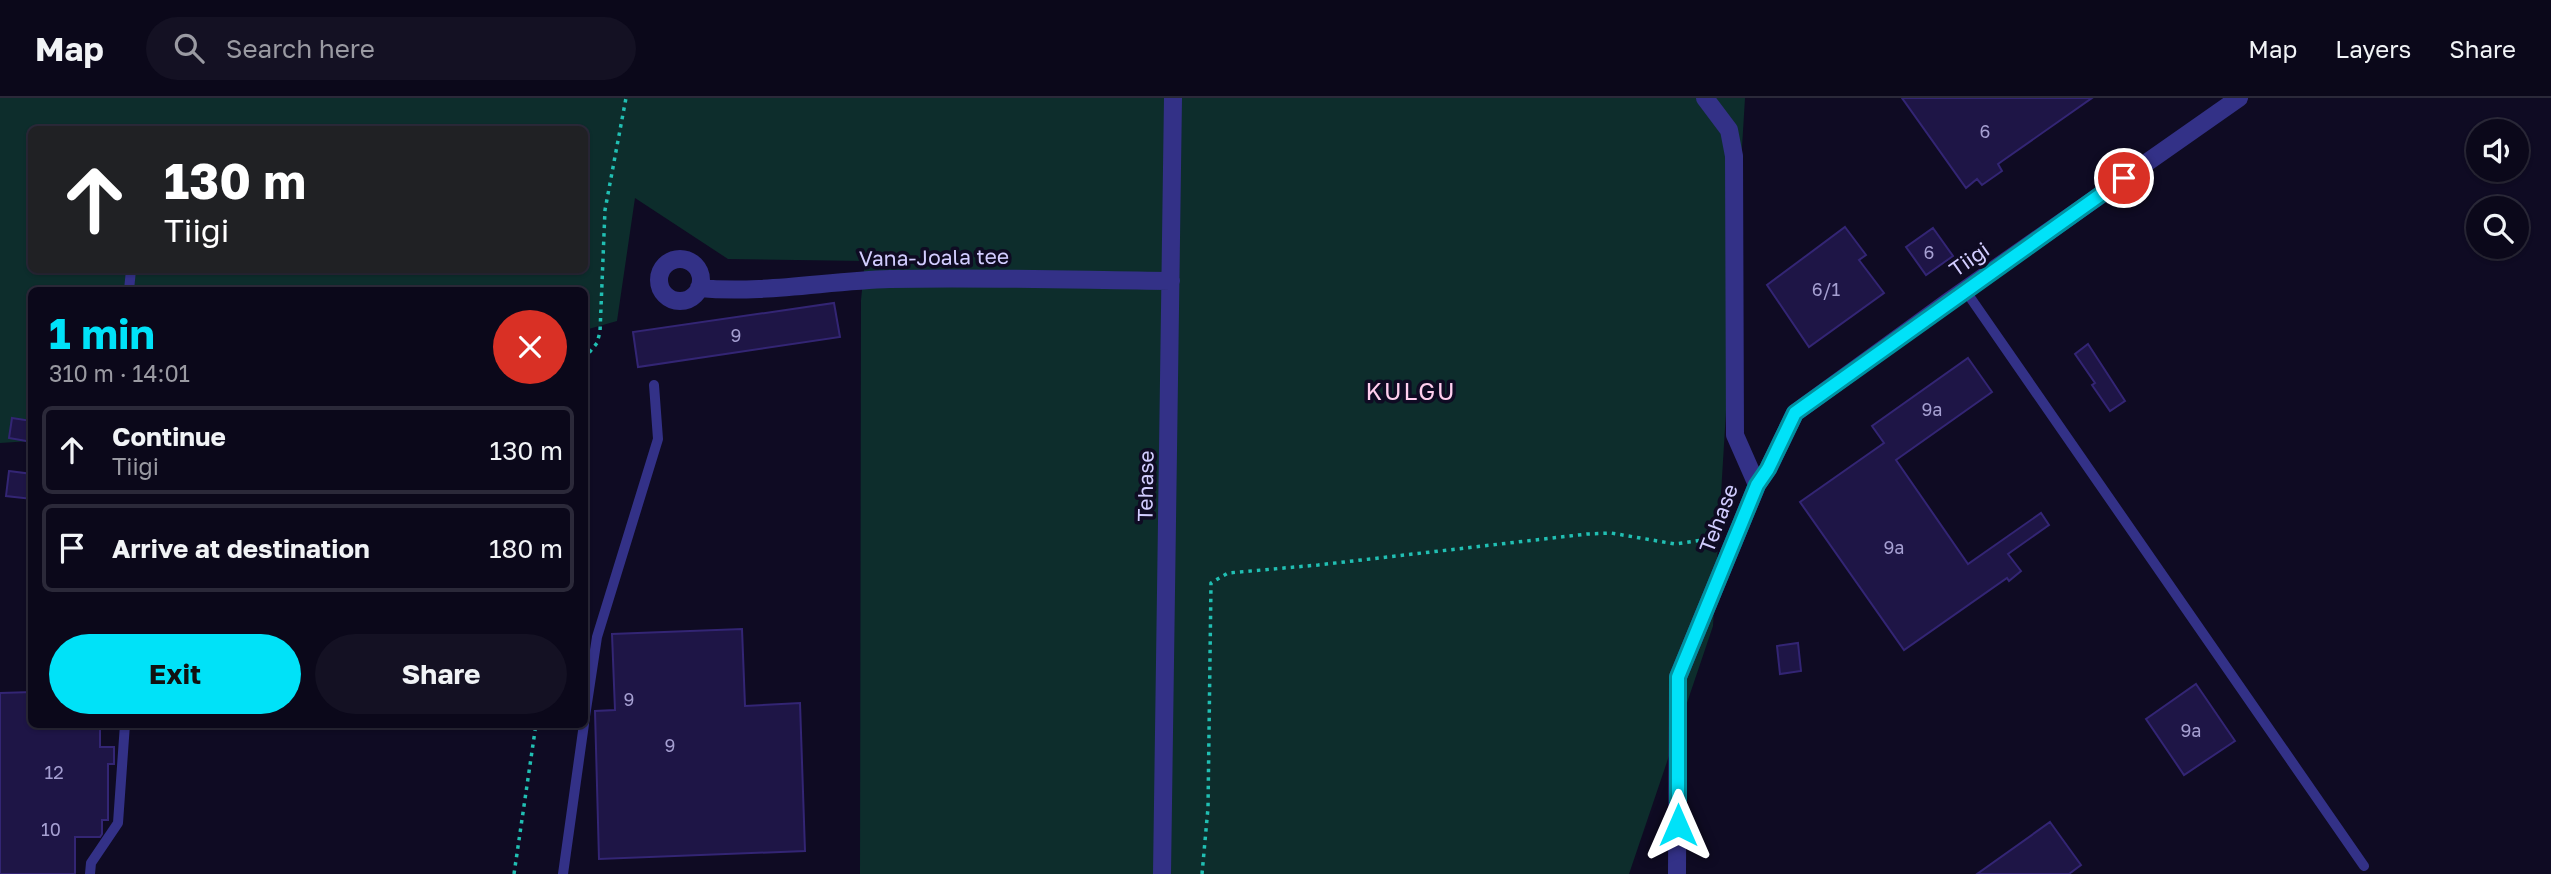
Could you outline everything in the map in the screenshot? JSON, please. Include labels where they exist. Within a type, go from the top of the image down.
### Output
[{"type":"street","name":"Tehase","points":[[1162,874],[1173,98]]},
{"type":"street","name":"Tehase","points":[[1677,874],[1678,677],[1757,485],[1735,435],[1734,156],[1729,130],[1705,98]]},
{"type":"street","name":"Tiigi","points":[[1757,485],[1768,469],[1795,413],[2239,98]]},
{"type":"street","name":"Vana-Joala tee","points":[[699,288],[735,291],[888,279],[1171,281]]},
{"type":"lane","points":[[1965,290],[2364,866]]},
{"type":"lane","points":[[588,697],[597,637],[658,439],[654,384]]},
{"type":"lane","points":[[90,874],[91,863],[118,822],[125,728]]},
{"type":"lane","points":[[563,874],[583,728]]},
{"type":"path","points":[[588,354],[597,342],[600,332],[605,210],[626,98]]},
{"type":"path","points":[[1202,874],[1208,808],[1211,583],[1228,573],[1587,534],[1611,533],[1675,544],[1719,538],[1741,523]]},
{"type":"path","points":[[514,874],[535,728]]},
{"type":"green space","points":[[0,98],[1745,98],[1713,626],[1629,874],[860,874],[861,300],[865,261],[728,259],[635,198],[617,321],[588,329],[588,287],[28,287],[28,441],[0,443]]},
{"type":"building","points":[[1902,98],[2092,98],[1998,164],[2002,171],[1982,185],[1977,179],[1966,188]]},
{"type":"building","points":[[1845,227],[1866,255],[1859,260],[1884,293],[1809,347],[1767,285]]},
{"type":"building","points":[[1933,228],[1953,256],[1926,275],[1906,247]]},
{"type":"building","points":[[834,303],[840,337],[638,367],[633,332]]},
{"type":"building","points":[[2088,344],[2125,401],[2110,411],[2075,354]]},
{"type":"building","points":[[1968,358],[1992,392],[1896,460],[1968,564],[2041,513],[2049,525],[2008,554],[2021,571],[1904,650],[1800,502],[1884,443],[1872,426]]},
{"type":"building","points":[[12,418],[28,420],[28,441],[9,438]]},
{"type":"building","points":[[9,471],[28,473],[28,499],[6,496]]},
{"type":"building","points":[[742,629],[745,706],[800,703],[805,851],[599,859],[595,711],[615,710],[612,634]]},
{"type":"building","points":[[1798,643],[1801,671],[1780,674],[1777,646]]},
{"type":"building","points":[[2196,684],[2235,741],[2184,775],[2146,719]]},
{"type":"building","points":[[28,692],[28,728],[100,728],[100,747],[114,747],[114,764],[108,764],[108,820],[102,820],[100,837],[75,837],[75,874],[0,874],[0,693]]},
{"type":"building","points":[[2050,822],[2081,865],[2069,874],[1977,874]]},
{"type":"district","name":"KULGU","points":[[1411,390]]},
{"type":"route","points":[[1678,825],[1678,677],[1757,485],[1768,469],[1795,413],[2124,178]]}]
